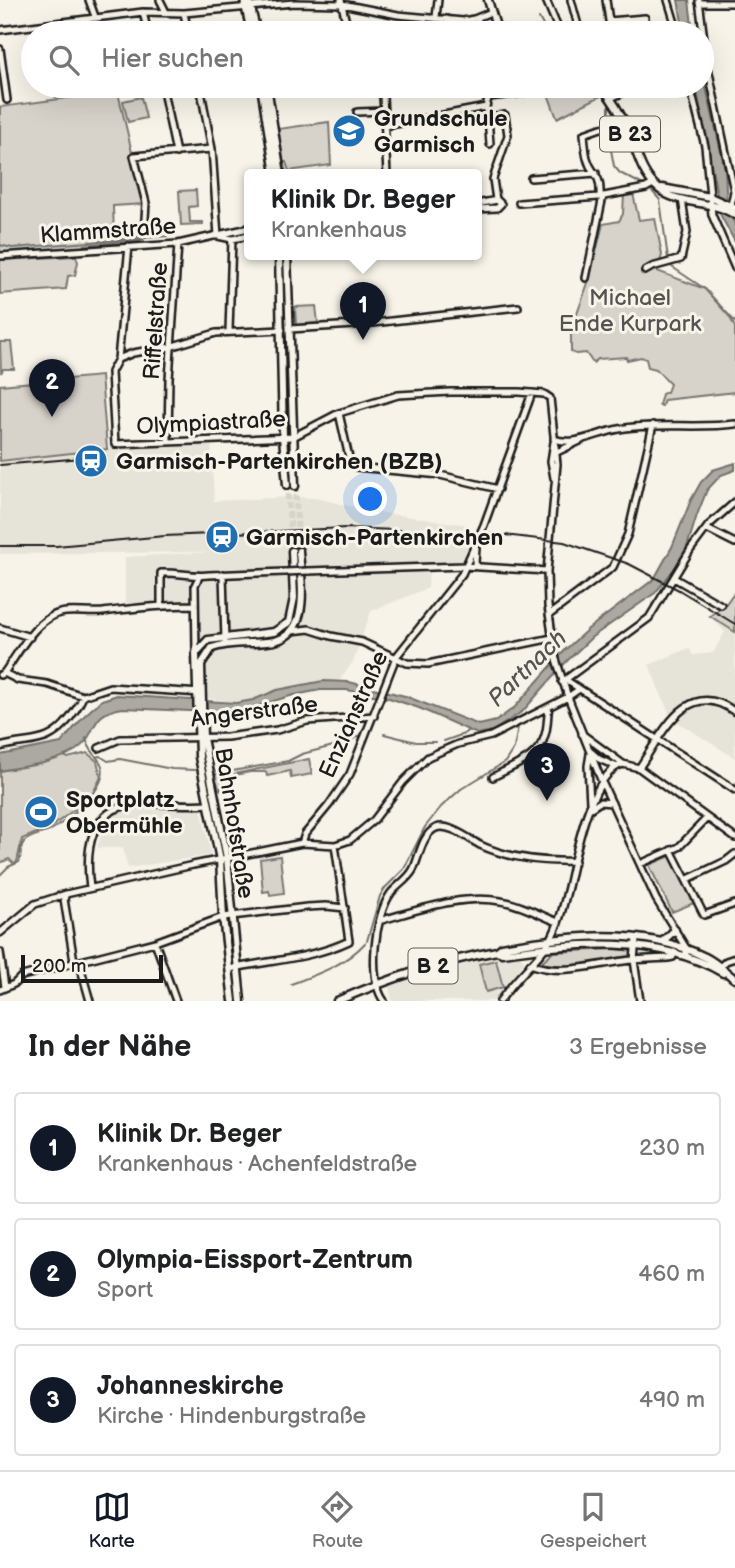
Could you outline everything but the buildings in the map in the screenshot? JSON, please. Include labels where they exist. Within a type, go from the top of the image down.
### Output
[{"type":"main road","points":[[488,0],[494,21]]},
{"type":"main road","points":[[247,3],[249,21]]},
{"type":"main road","points":[[247,3],[253,21]]},
{"type":"main road","points":[[263,98],[274,169]]},
{"type":"main road","points":[[269,98],[280,169]]},
{"type":"main road","name":"B 23","points":[[611,98],[644,171],[653,184],[667,195],[713,201]]},
{"type":"main road","name":"B 23","points":[[653,184],[713,201],[733,211]]},
{"type":"main road","points":[[280,260],[295,486]]},
{"type":"main road","points":[[287,260],[283,437],[287,485]]},
{"type":"main road","points":[[200,641],[274,632],[289,622],[294,598],[295,551],[301,615],[292,631],[272,642],[226,645],[210,650]]},
{"type":"main road","name":"Bahnhofstraße","points":[[199,696],[196,653],[200,641]]},
{"type":"main road","name":"Bahnhofstraße","points":[[210,650],[201,665],[201,774],[223,859],[223,917],[241,1001]]},
{"type":"main road","name":"Bahnhofstraße","points":[[200,738],[232,915],[234,969]]},
{"type":"main road","points":[[661,942],[675,930]]},
{"type":"main road","name":"B 2","points":[[338,1001],[377,984],[435,965],[496,951],[502,947],[550,940],[661,942],[721,966],[728,974]]},
{"type":"main road","name":"B 2","points":[[496,951],[502,953],[600,941]]},
{"type":"main road","name":"B 2","points":[[636,942],[674,952],[686,952],[735,979]]},
{"type":"main road","points":[[233,1001],[234,969]]},
{"type":"street","points":[[89,0],[97,19]]},
{"type":"street","points":[[160,0],[166,12]]},
{"type":"street","points":[[208,0],[211,10]]},
{"type":"street","points":[[436,17],[438,0]]},
{"type":"street","points":[[546,0],[555,21]]},
{"type":"street","points":[[571,0],[577,21]]},
{"type":"street","points":[[606,0],[609,21],[645,18]]},
{"type":"street","points":[[668,0],[674,21]]},
{"type":"street","points":[[702,21],[699,1],[735,3]]},
{"type":"street","points":[[81,21],[143,12],[184,13],[247,3],[341,2],[398,15],[463,21],[491,12]]},
{"type":"street","points":[[341,2],[346,21]]},
{"type":"street","points":[[143,12],[145,21]]},
{"type":"street","points":[[184,13],[186,21]]},
{"type":"street","points":[[0,30],[21,28]]},
{"type":"street","points":[[0,49],[7,100]]},
{"type":"street","points":[[714,95],[735,191],[733,211]]},
{"type":"street","points":[[165,98],[176,153],[212,149]]},
{"type":"street","points":[[202,98],[212,149],[218,236]]},
{"type":"street","points":[[382,98],[386,126],[387,169]]},
{"type":"street","points":[[489,98],[486,107],[490,144]]},
{"type":"street","points":[[693,98],[705,146],[714,220],[735,268]]},
{"type":"street","points":[[386,126],[486,107]]},
{"type":"street","points":[[357,112],[384,111]]},
{"type":"street","points":[[482,206],[498,208],[501,202],[496,200],[492,184],[508,135],[506,117],[502,114],[488,117]]},
{"type":"street","points":[[586,278],[601,196],[599,177],[587,159],[584,134],[625,124]]},
{"type":"street","name":"Riffelstraße","points":[[144,234],[146,203],[134,156],[176,153]]},
{"type":"street","points":[[531,178],[596,173]]},
{"type":"street","points":[[519,203],[601,196],[646,188],[653,184]]},
{"type":"street","points":[[645,271],[681,259],[687,232],[682,199]]},
{"type":"street","name":"Klammstraße","points":[[0,256],[178,244],[244,229]]},
{"type":"street","name":"Klammstraße","points":[[218,236],[232,239],[244,237]]},
{"type":"street","points":[[229,331],[232,239]]},
{"type":"street","name":"Riffelstraße","points":[[168,441],[169,379],[178,244]]},
{"type":"street","points":[[129,246],[118,359],[133,353],[173,346],[229,331],[355,325],[518,307]]},
{"type":"street","name":"Olympiastraße","points":[[118,359],[111,372],[114,437],[111,445],[292,437],[339,413],[398,395],[450,392],[532,393]]},
{"type":"street","points":[[532,393],[546,394],[551,400],[554,439],[551,461],[554,484]]},
{"type":"street","name":"Enzianstraße","points":[[302,843],[305,834],[350,774],[396,657],[456,584],[477,542],[532,393]]},
{"type":"street","points":[[339,413],[350,462],[356,467],[440,475],[498,489]]},
{"type":"street","points":[[554,439],[561,442],[619,429],[653,425],[735,424]]},
{"type":"street","points":[[549,615],[613,567],[625,542],[653,425]]},
{"type":"street","points":[[558,452],[585,438]]},
{"type":"street","points":[[554,439],[558,452],[547,571],[548,606],[555,656],[568,697],[602,782],[640,864],[686,952]]},
{"type":"street","points":[[564,681],[649,618],[691,549],[707,528],[735,502]]},
{"type":"street","points":[[707,528],[735,543]]},
{"type":"street","points":[[477,542],[475,556],[478,567]]},
{"type":"street","points":[[161,606],[161,573],[199,577],[464,566],[547,571]]},
{"type":"street","points":[[223,574],[226,645]]},
{"type":"street","points":[[199,577],[195,585],[195,605],[200,641],[210,650]]},
{"type":"street","points":[[674,578],[721,605]]},
{"type":"street","points":[[548,606],[565,603]]},
{"type":"street","points":[[195,605],[124,608],[102,612],[65,611],[50,617],[30,637],[2,674],[18,680],[47,684],[83,696],[110,687],[199,696]]},
{"type":"street","points":[[301,615],[309,629]]},
{"type":"street","points":[[0,628],[30,637]]},
{"type":"street","points":[[292,631],[309,629],[362,642],[407,663],[428,664],[552,638]]},
{"type":"street","points":[[564,681],[735,790]]},
{"type":"street","points":[[0,933],[35,904],[66,894],[302,843],[335,845],[350,840],[374,820],[403,782],[428,757],[451,746],[491,736],[578,690]]},
{"type":"street","points":[[0,747],[45,739],[58,732],[83,696]]},
{"type":"street","points":[[639,768],[685,705],[713,699],[735,712]]},
{"type":"street","points":[[493,777],[532,756],[539,749],[544,740],[549,707]]},
{"type":"street","points":[[541,711],[547,718]]},
{"type":"street","name":"Angerstraße","points":[[99,748],[120,739],[200,738],[256,733],[307,721],[374,716]]},
{"type":"street","points":[[582,734],[623,764],[639,768],[735,838]]},
{"type":"street","points":[[590,752],[599,760],[615,766],[623,764]]},
{"type":"street","points":[[589,808],[590,752]]},
{"type":"street","points":[[500,1001],[550,940],[558,922],[589,808],[602,782],[615,766]]},
{"type":"street","points":[[589,808],[600,802],[612,803]]},
{"type":"street","points":[[90,888],[86,863],[89,847],[100,821],[115,810],[134,804],[208,804]]},
{"type":"street","points":[[640,864],[690,838],[706,819]]},
{"type":"street","points":[[384,1001],[378,992],[373,952],[382,920],[391,893],[409,877],[427,836],[436,828],[446,827],[482,846],[511,856],[575,861]]},
{"type":"street","points":[[234,969],[327,951],[349,941],[335,845]]},
{"type":"street","points":[[671,850],[704,915],[735,904]]},
{"type":"street","points":[[688,879],[726,862],[735,855]]},
{"type":"street","points":[[66,894],[64,899],[76,962],[90,1001]]},
{"type":"street","points":[[382,920],[458,902],[486,900],[509,903],[558,922]]},
{"type":"street","points":[[0,952],[2,989],[14,984],[22,976],[155,942],[223,917],[326,905],[345,908]]},
{"type":"street","points":[[155,942],[176,1001]]},
{"type":"street","points":[[636,942],[634,960],[640,1001]]},
{"type":"street","points":[[530,964],[542,969],[566,970],[634,960],[670,958],[674,952]]},
{"type":"street","points":[[721,966],[735,958]]},
{"type":"shaded area","points":[[678,0],[689,0],[692,21],[682,21]]},
{"type":"shaded area","points":[[698,98],[709,98],[725,169],[727,208],[735,224],[735,242],[721,216]]},
{"type":"shaded area","points":[[211,443],[214,501],[316,498],[370,511],[468,525],[471,535],[469,565],[429,569],[428,588],[371,611],[353,662],[339,681],[323,681],[277,690],[253,700],[236,703],[207,698],[206,665],[209,644],[202,641],[198,635],[197,603],[125,603],[125,557],[212,552],[0,554],[0,461],[119,447]]},
{"type":"shaded area","points":[[735,463],[735,470],[721,475],[707,490],[687,547],[675,568],[655,593],[592,637],[523,711],[493,731],[477,734],[419,708],[389,698],[347,690],[320,690],[234,713],[123,708],[98,720],[83,744],[67,755],[39,764],[0,771],[0,755],[61,743],[102,700],[117,695],[236,703],[253,700],[277,690],[323,681],[349,682],[405,696],[479,725],[496,721],[515,707],[566,649],[588,629],[654,579],[672,547],[701,482],[713,470]]},
{"type":"shaded area","points":[[710,616],[735,632],[735,758],[671,718],[649,665],[689,648],[693,655],[713,653],[725,632]]},
{"type":"shaded area","points":[[134,808],[201,808],[211,855],[128,868],[123,848],[97,848],[105,822]]},
{"type":"shaded area","points":[[511,954],[520,955],[524,961],[499,1001],[392,1001],[389,986],[439,970]]},
{"type":"green space","points":[[67,98],[119,98],[144,204],[113,206],[114,237],[142,236],[143,239],[84,245],[144,241],[144,244],[0,254],[0,107]]},
{"type":"green space","points":[[141,98],[146,118],[128,122],[123,101]]},
{"type":"green space","points":[[550,98],[597,98],[557,118]]},
{"type":"green space","points":[[329,122],[331,165],[288,169],[286,162],[282,162],[278,129]]},
{"type":"green space","points":[[196,190],[197,206],[189,207],[190,222],[203,224],[181,225],[179,191]]},
{"type":"green space","name":"Michael Ende Kurpark","points":[[624,194],[633,194],[639,220],[655,218],[662,255],[657,271],[705,289],[729,316],[735,327],[735,392],[664,400],[662,406],[659,405],[662,394],[667,392],[670,384],[656,369],[648,367],[646,359],[598,359],[593,363],[586,353],[571,352],[571,331],[589,280],[603,224],[619,221],[623,214]]},
{"type":"green space","points":[[76,256],[78,262],[75,275],[68,276],[66,289],[0,294],[0,260]]},
{"type":"green space","points":[[316,306],[318,323],[296,325],[295,307]]},
{"type":"green space","points":[[0,342],[11,342],[14,369],[3,369],[1,373]]},
{"type":"green space","points":[[101,376],[107,449],[0,461],[0,385]]},
{"type":"green space","points":[[735,591],[735,632],[710,616],[725,605]]},
{"type":"green space","name":"Sportplatz Obermühle","points":[[87,753],[97,761],[101,777],[91,797],[51,827],[22,839],[17,862],[14,864],[9,859],[0,863],[0,771]]},
{"type":"green space","points":[[309,759],[312,774],[291,778],[290,771],[267,776],[266,772],[250,772],[225,777],[226,787],[221,787],[221,790],[217,782],[214,783],[214,774],[229,775]]},
{"type":"green space","points":[[673,855],[694,903],[672,912],[649,865]]},
{"type":"green space","points":[[280,856],[284,893],[270,895],[269,891],[263,892],[260,859]]},
{"type":"green space","points":[[615,949],[632,951],[633,959],[574,966],[539,964],[553,952]]},
{"type":"green space","points":[[496,960],[503,987],[486,992],[479,964]]},
{"type":"waterway","points":[[604,98],[609,104],[609,139],[614,166],[620,173],[647,187]]},
{"type":"waterway","points":[[650,189],[660,200],[668,259]]},
{"type":"waterway","points":[[0,245],[12,248],[169,236]]},
{"type":"waterway","points":[[672,267],[705,289],[735,322]]},
{"type":"waterway","points":[[367,941],[380,896],[404,869],[425,827],[441,807],[461,789],[505,762],[514,748],[518,727]]},
{"type":"waterway","points":[[444,741],[468,730]]},
{"type":"waterway","points":[[214,771],[227,772],[288,761],[364,734]]},
{"type":"waterway","points":[[384,734],[416,742],[436,742]]},
{"type":"waterway","points":[[0,875],[19,862],[22,844],[26,840],[65,821],[93,794],[102,775],[102,766],[86,738]]},
{"type":"waterway","points":[[96,757],[100,756],[108,761],[120,759],[172,769],[195,770]]},
{"type":"waterway","points":[[291,984],[340,963],[365,943]]},
{"type":"tunnel","points":[[287,485],[292,551]]},
{"type":"tunnel","points":[[295,486],[299,551]]},
{"type":"railway","points":[[0,465],[106,456]]},
{"type":"railway","points":[[0,546],[56,546],[165,536],[346,528],[496,534],[564,542],[629,564],[735,624]]},
{"type":"place","name":"Grundschule Garmisch","points":[[349,131]]},
{"type":"place","name":"Klinik Dr. Beger","points":[[363,340]]},
{"type":"place","name":"Olympia-Eissport-Zentrum","points":[[52,417]]},
{"type":"place","name":"Garmisch-Partenkirchen (BZB)","points":[[91,461]]},
{"type":"place","name":"Garmisch-Partenkirchen","points":[[222,537]]},
{"type":"place","name":"Johanneskirche","points":[[547,801]]},
{"type":"place","name":"Sportplatz Obermühle","points":[[41,812]]},
{"type":"water label","name":"Partnach","points":[[527,668]]}]
